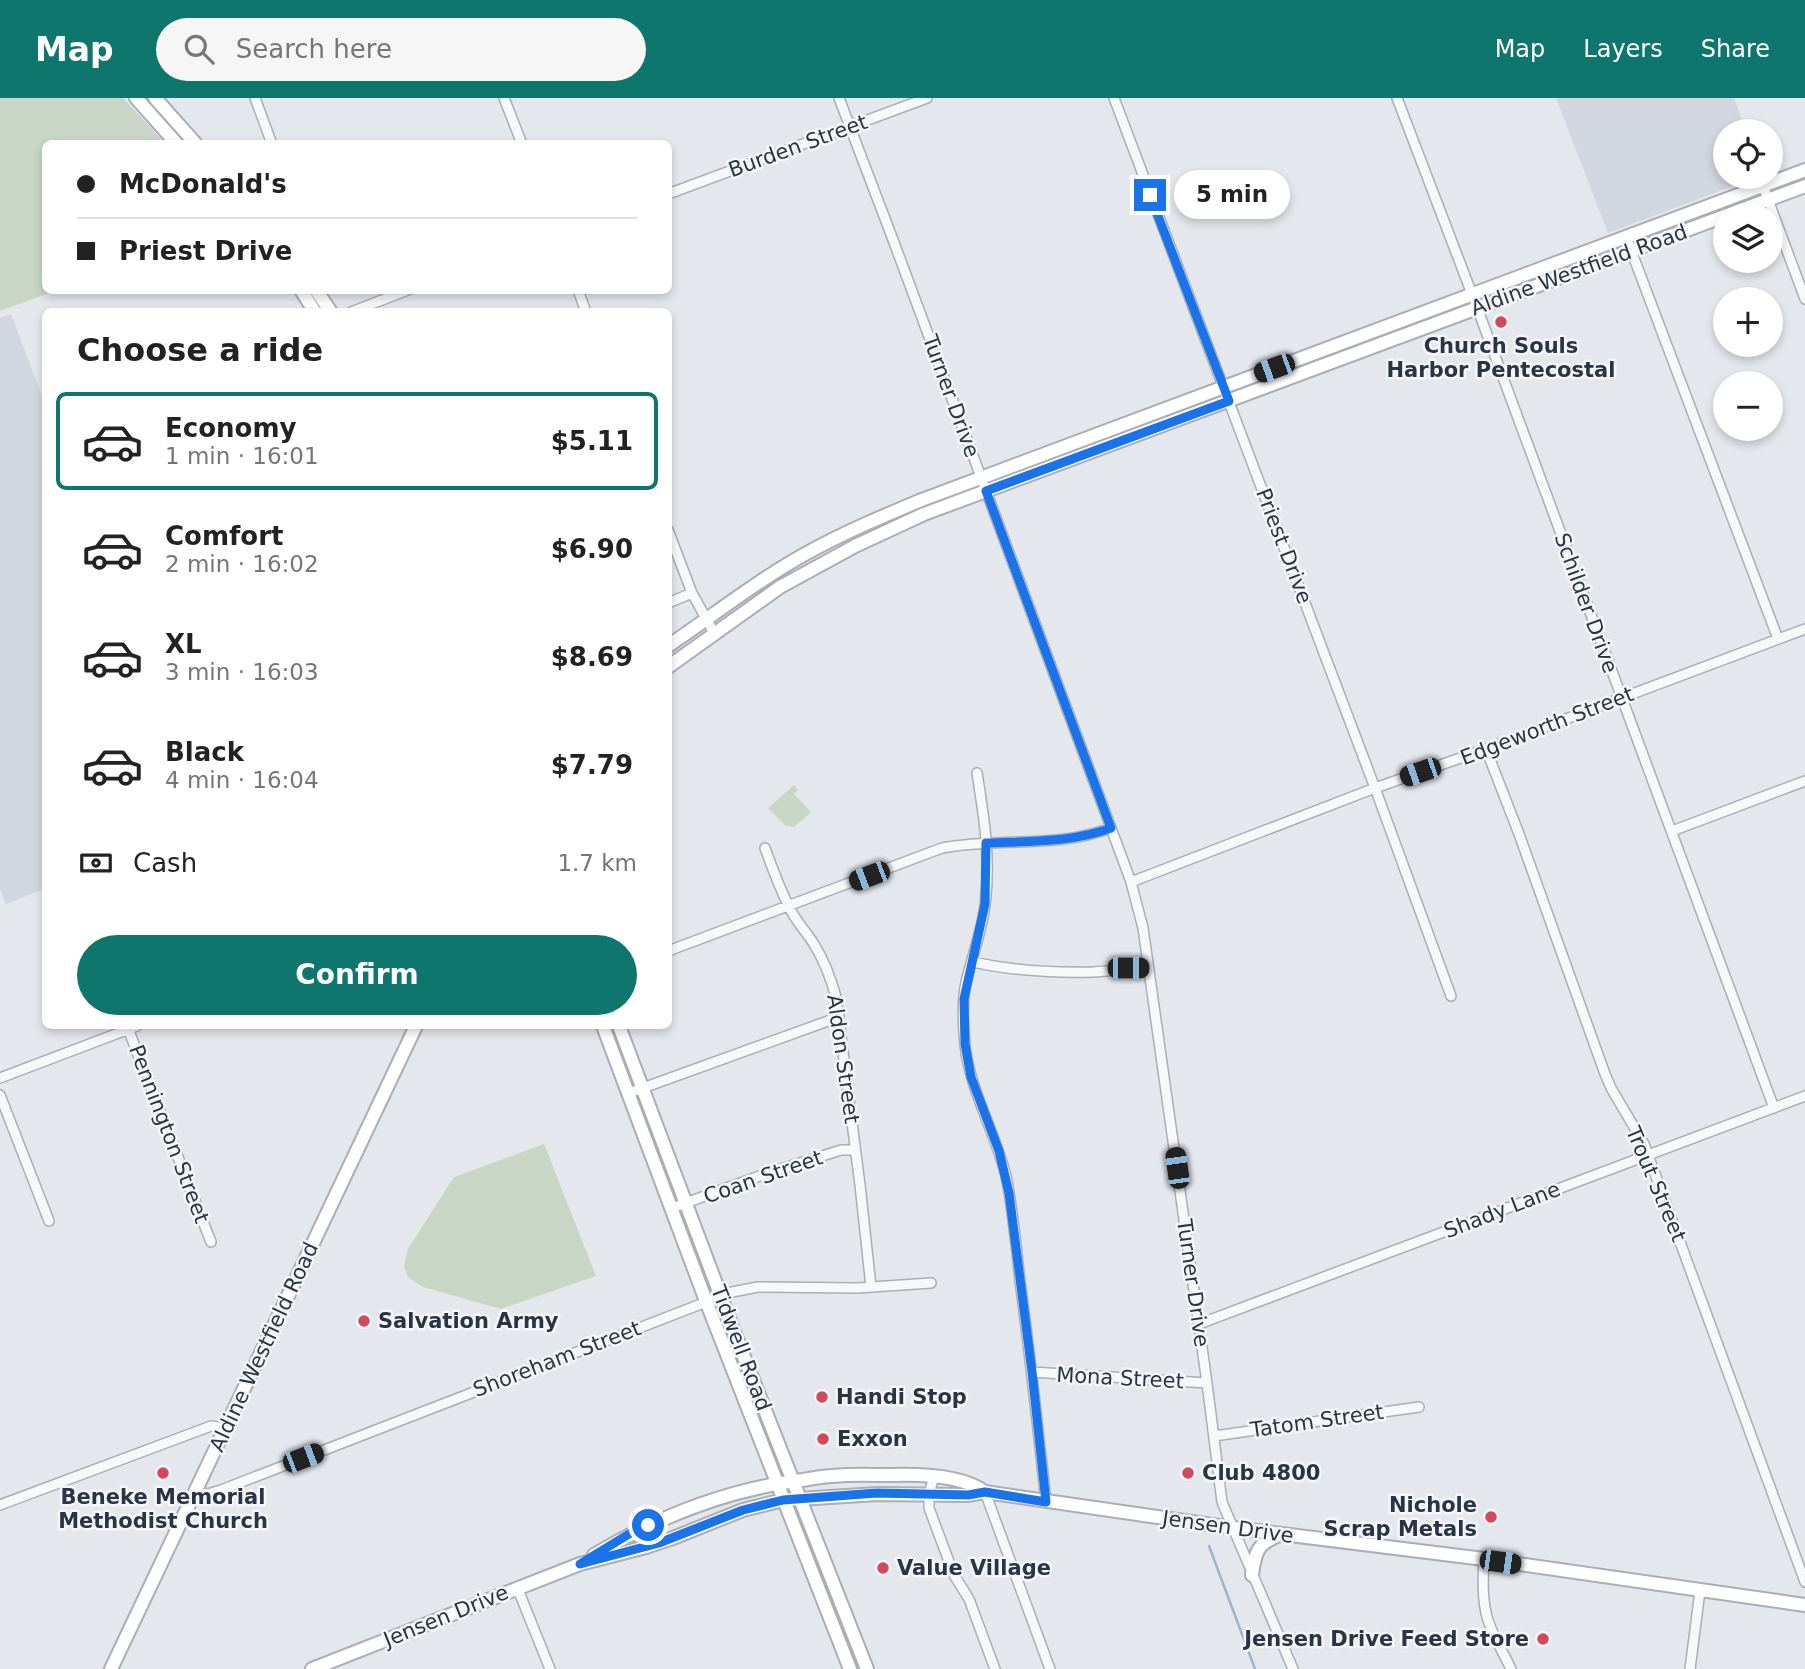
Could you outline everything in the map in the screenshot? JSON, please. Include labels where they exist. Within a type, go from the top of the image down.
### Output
[{"type":"main road","points":[[136,98],[173,140]]},
{"type":"main road","points":[[155,98],[192,139]]},
{"type":"main road","points":[[162,98],[192,139]]},
{"type":"main road","name":"Aldine Westfield Road","points":[[1783,178],[1805,170]]},
{"type":"main road","name":"Aldine Westfield Road","points":[[672,664],[780,587],[924,514],[1805,186]]},
{"type":"main road","name":"Aldine Westfield Road","points":[[672,643],[772,574],[829,541],[919,501],[1755,189]]},
{"type":"main road","points":[[1701,209],[1706,222]]},
{"type":"main road","points":[[1349,340],[1354,354]]},
{"type":"main road","points":[[1105,432],[1111,446]]},
{"type":"main road","name":"Aldine Westfield Road","points":[[111,1669],[415,1029]]},
{"type":"main road","name":"Tidwell Road","points":[[604,1029],[706,1301],[848,1664]]},
{"type":"main road","name":"Tidwell Road","points":[[620,1029],[720,1296],[867,1669]]},
{"type":"main road","name":"Jensen Drive","points":[[580,1564],[629,1534],[668,1517],[734,1494],[777,1483],[831,1476],[927,1474],[975,1485],[985,1492]]},
{"type":"main road","name":"Jensen Drive","points":[[312,1669],[517,1587],[580,1564],[673,1538],[743,1510],[783,1500],[877,1493],[968,1495],[985,1492],[1805,1605]]},
{"type":"main road","points":[[1252,1575],[1259,1547],[1265,1541],[1282,1534]]},
{"type":"main road","points":[[820,1594],[834,1588]]},
{"type":"main road","points":[[848,1664],[860,1653]]},
{"type":"street","points":[[255,98],[271,140]]},
{"type":"street","points":[[504,98],[520,140]]},
{"type":"street","name":"Turner Drive","points":[[839,98],[1131,882],[1143,928],[1222,1502],[1293,1669]]},
{"type":"street","name":"Burden Street","points":[[672,193],[927,98]]},
{"type":"street","name":"Priest Drive","points":[[1114,98],[1451,996]]},
{"type":"street","name":"Schilder Drive","points":[[1397,98],[1774,1108]]},
{"type":"street","points":[[1764,189],[1805,299]]},
{"type":"street","points":[[1626,237],[1778,639]]},
{"type":"street","points":[[361,308],[398,294]]},
{"type":"street","points":[[672,540],[692,593],[714,634]]},
{"type":"street","points":[[672,601],[692,593]]},
{"type":"street","name":"Edgeworth Street","points":[[1131,882],[1375,788],[1805,629]]},
{"type":"street","name":"Trout Street","points":[[1486,749],[1605,1074],[1640,1135],[1648,1155],[1805,1582]]},
{"type":"street","points":[[977,773],[986,843],[985,904],[964,999],[965,1044],[971,1077],[1006,1177],[1046,1502]]},
{"type":"street","points":[[1672,831],[1805,781]]},
{"type":"street","points":[[672,950],[942,848],[1070,838],[1111,828]]},
{"type":"street","name":"Aldon Street","points":[[765,848],[788,906],[824,962],[831,978],[839,1017],[871,1287]]},
{"type":"street","points":[[973,962],[1020,971],[1096,972],[1148,968]]},
{"type":"street","points":[[629,1093],[839,1017]]},
{"type":"street","points":[[0,1078],[126,1029]]},
{"type":"street","name":"Pennington Street","points":[[132,1029],[211,1242]]},
{"type":"street","points":[[0,1095],[49,1221]]},
{"type":"street","name":"Shady Lane","points":[[1199,1324],[1805,1096]]},
{"type":"street","name":"Coan Street","points":[[672,1208],[765,1174],[841,1150],[855,1150]]},
{"type":"street","name":"Shoreham Street","points":[[195,1492],[220,1490],[706,1301],[744,1289],[857,1288],[931,1283]]},
{"type":"street","name":"Mona Street","points":[[1032,1372],[1207,1383]]},
{"type":"street","name":"Tatom Street","points":[[1214,1436],[1419,1407]]},
{"type":"street","points":[[0,1505],[211,1426],[225,1428]]},
{"type":"street","points":[[934,1476],[929,1494],[929,1508],[954,1575],[968,1599],[995,1669]]},
{"type":"street","points":[[985,1492],[1050,1669]]},
{"type":"street","points":[[1484,1559],[1483,1590],[1487,1616],[1511,1669]]},
{"type":"street","points":[[517,1587],[550,1669]]},
{"type":"street","points":[[1690,1669],[1700,1591]]},
{"type":"shaded area","points":[[1556,98],[1734,98],[1742,119],[1713,119],[1713,189],[1725,189],[1608,233]]},
{"type":"shaded area","points":[[11,314],[42,396],[42,890],[6,904],[0,889],[0,318]]},
{"type":"green space","points":[[0,98],[123,98],[162,140],[42,140],[42,294],[47,294],[0,311]]},
{"type":"green space","points":[[794,785],[798,790],[794,794],[811,812],[794,827],[786,826],[768,808]]},
{"type":"green space","points":[[544,1144],[596,1276],[501,1309],[423,1287],[408,1277],[404,1266],[408,1249],[454,1177]]},
{"type":"waterway","points":[[1209,1546],[1255,1669]]},
{"type":"place","name":"Church Souls Harbor Pentecostal","points":[[1501,322]]},
{"type":"place","name":"Salvation Army","points":[[364,1321]]},
{"type":"place","name":"Handi Stop","points":[[822,1397]]},
{"type":"place","name":"Exxon","points":[[823,1439]]},
{"type":"place","name":"Beneke Memorial Methodist Church","points":[[163,1473]]},
{"type":"place","name":"Club 4800","points":[[1188,1473]]},
{"type":"place","name":"Nichole Scrap Metals","points":[[1491,1517]]},
{"type":"place","name":"Value Village","points":[[883,1568]]},
{"type":"place","name":"Jensen Drive Feed Store","points":[[1543,1639]]},
{"type":"route","points":[[648,1525],[580,1564],[659,1543],[743,1510],[783,1500],[877,1493],[968,1495],[985,1492],[1046,1502],[1009,1193],[999,1151],[971,1077],[965,1044],[964,999],[985,904],[986,843],[1022,843],[1070,838],[1111,828],[986,491],[1229,401],[1150,195]]}]
